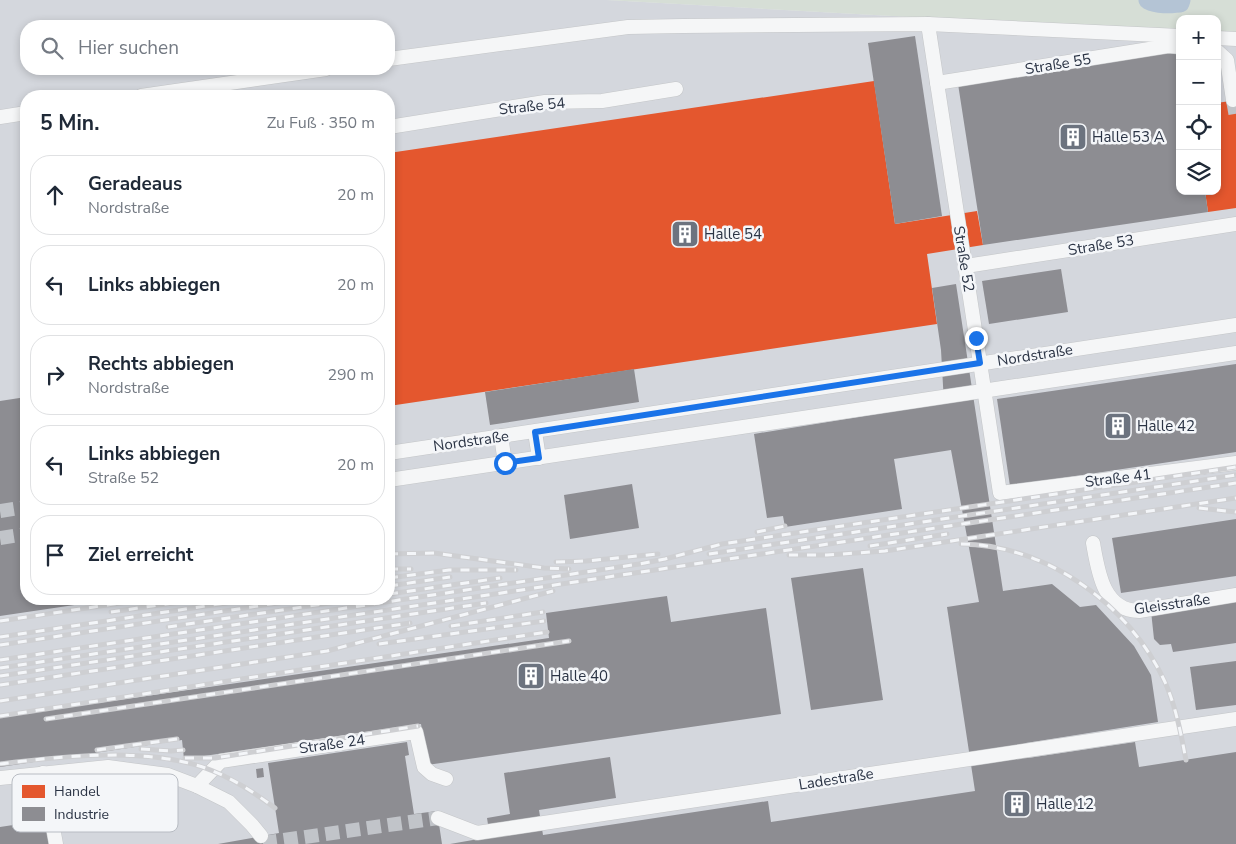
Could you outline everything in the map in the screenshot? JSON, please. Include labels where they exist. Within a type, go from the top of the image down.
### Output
[{"type":"street","points":[[395,59],[628,27],[928,24],[1176,36]]},
{"type":"street","name":"Straße 52","points":[[928,24],[1000,494]]},
{"type":"street","points":[[1221,38],[1236,39]]},
{"type":"street","name":"Straße 55","points":[[937,83],[1168,46],[1176,47]]},
{"type":"street","points":[[1221,55],[1227,60],[1234,100]]},
{"type":"street","points":[[182,90],[285,75]]},
{"type":"street","name":"Straße 54","points":[[395,126],[545,102],[602,102],[676,89]]},
{"type":"street","points":[[0,117],[20,114]]},
{"type":"street","name":"Straße 53","points":[[966,266],[1236,224]]},
{"type":"street","name":"Nordstraße","points":[[395,452],[1236,325]]},
{"type":"street","name":"Nordstraße","points":[[395,479],[1236,353]]},
{"type":"street","points":[[535,432],[539,458]]},
{"type":"street","points":[[500,436],[505,463]]},
{"type":"street","name":"Straße 41","points":[[1000,494],[1236,462]]},
{"type":"street","name":"Gleisstraße","points":[[1093,543],[1101,580],[1114,604],[1128,611],[1139,611],[1236,595]]},
{"type":"street","name":"Ladestraße","points":[[438,818],[477,833],[1236,719]]},
{"type":"street","name":"Straße 24","points":[[197,786],[221,761],[416,732],[424,767],[432,774],[446,779]]},
{"type":"street","points":[[34,774],[108,767],[160,774]]},
{"type":"street","points":[[178,779],[228,802],[252,824],[261,836]]},
{"type":"shaded area","points":[[0,0],[607,0],[1176,32],[1176,195],[1221,195],[1221,34],[1236,35],[1236,844],[0,844]]},
{"type":"shaded area","points":[[607,0],[1236,0],[1236,35],[1221,34],[1221,15],[1176,15],[1176,32]]},
{"type":"building: Handel","name":"Halle 54","points":[[874,81],[895,224],[977,211],[983,245],[927,254],[937,324],[395,405],[395,152]]},
{"type":"building: Handel","points":[[1236,100],[1236,208],[1208,212],[1206,195],[1221,195],[1221,102]]},
{"type":"building: Industrie","points":[[915,36],[942,216],[895,224],[868,43]]},
{"type":"building: Industrie","name":"Halle 53 A","points":[[1176,52],[1176,195],[1206,195],[1208,212],[983,245],[958,84]]},
{"type":"building: Industrie","points":[[1061,269],[1068,312],[989,324],[982,281]]},
{"type":"building: Industrie","points":[[956,284],[1003,591],[1052,584],[1080,607],[1096,605],[1134,646],[1151,675],[1158,722],[1026,743],[1028,758],[1135,742],[1139,767],[1236,752],[1236,844],[450,844],[490,837],[487,818],[510,814],[504,773],[610,757],[616,798],[539,810],[543,835],[768,801],[771,822],[975,791],[947,607],[979,602],[951,450],[894,459],[902,509],[785,527],[783,516],[767,518],[754,434],[944,403],[941,350],[932,288]]},
{"type":"building: Industrie","name":"Halle 42","points":[[1236,364],[1236,452],[1010,486],[997,399]]},
{"type":"building: Industrie","points":[[634,369],[639,402],[490,425],[485,392]]},
{"type":"building: Industrie","points":[[20,398],[20,605],[74,605],[0,616],[0,401]]},
{"type":"building: Industrie","points":[[632,484],[639,528],[570,539],[564,495]]},
{"type":"building: Industrie","points":[[1236,519],[1236,576],[1121,593],[1112,538]]},
{"type":"building: Industrie","points":[[863,568],[883,700],[811,710],[791,578]]},
{"type":"building: Industrie","name":"Halle 40","points":[[667,596],[671,622],[766,608],[781,714],[427,765],[421,724],[184,759],[182,740],[0,767],[0,717],[549,638],[546,613]]},
{"type":"building: Industrie","points":[[1236,599],[1236,643],[1173,652],[1171,644],[1160,645],[1154,639],[1151,611]]},
{"type":"building: Industrie","points":[[1236,661],[1236,705],[1196,710],[1190,667]]},
{"type":"building: Industrie","points":[[407,742],[409,755],[405,756],[414,814],[437,811],[442,844],[218,844],[279,833],[268,763]]},
{"type":"building: Industrie","points":[[263,768],[264,777],[257,778],[256,769]]},
{"type":"building: Industrie","points":[[12,825],[12,832],[48,832],[49,844],[0,844],[0,827]]},
{"type":"waterway","points":[[1148,0],[1168,4],[1180,3],[1181,0]]},
{"type":"tunnel","points":[[1233,100],[1236,117]]},
{"type":"tunnel","points":[[0,511],[20,508]]},
{"type":"tunnel","points":[[0,538],[20,535]]},
{"type":"tunnel","points":[[263,843],[438,818]]},
{"type":"railway","points":[[395,601],[639,564],[722,544],[1236,467]]},
{"type":"railway","points":[[709,554],[1236,475]]},
{"type":"railway","points":[[0,668],[1236,483]]},
{"type":"railway","points":[[789,555],[827,555],[885,551],[1236,498]]},
{"type":"railway","points":[[1199,508],[1236,512]]},
{"type":"railway","points":[[757,532],[785,526]]},
{"type":"railway","points":[[870,546],[947,534]]},
{"type":"railway","points":[[961,544],[993,547],[1025,555],[1054,568],[1082,584],[1108,605],[1130,628],[1149,654],[1165,682],[1175,711],[1186,760]]},
{"type":"railway","points":[[395,554],[434,553],[544,568],[569,569]]},
{"type":"railway","points":[[556,562],[658,554]]},
{"type":"railway","points":[[395,569],[411,569]]},
{"type":"railway","points":[[395,577],[449,570],[516,570]]},
{"type":"railway","points":[[395,585],[450,577]]},
{"type":"railway","points":[[395,593],[500,578]]},
{"type":"railway","points":[[0,701],[327,651],[553,591]]},
{"type":"railway","points":[[0,676],[486,603]]},
{"type":"railway","points":[[0,621],[107,605]]},
{"type":"railway","points":[[111,612],[159,605]]},
{"type":"railway","points":[[0,637],[212,605]]},
{"type":"railway","points":[[0,645],[264,605]]},
{"type":"railway","points":[[168,627],[316,605]]},
{"type":"railway","points":[[0,660],[366,605]]},
{"type":"railway","points":[[451,626],[543,612]]},
{"type":"railway","points":[[379,644],[544,621]]},
{"type":"railway","points":[[0,685],[410,623]]},
{"type":"railway","points":[[0,716],[547,632]]},
{"type":"railway","points":[[46,719],[569,641]]},
{"type":"railway","points":[[185,758],[215,758],[418,726]]},
{"type":"railway","points":[[97,750],[177,739]]},
{"type":"railway","points":[[141,749],[183,750]]},
{"type":"railway","points":[[0,764],[79,756],[108,755],[164,758],[189,763],[213,771],[245,787],[275,808]]},
{"type":"place","name":"Halle 53 A","points":[[1073,137]]},
{"type":"place","name":"Halle 54","points":[[685,234]]},
{"type":"place","name":"Halle 42","points":[[1118,426]]},
{"type":"place","name":"Halle 40","points":[[531,676]]},
{"type":"place","name":"Halle 12","points":[[1017,804]]},
{"type":"route","points":[[505,463],[539,458],[535,432],[980,363],[976,338]]}]
